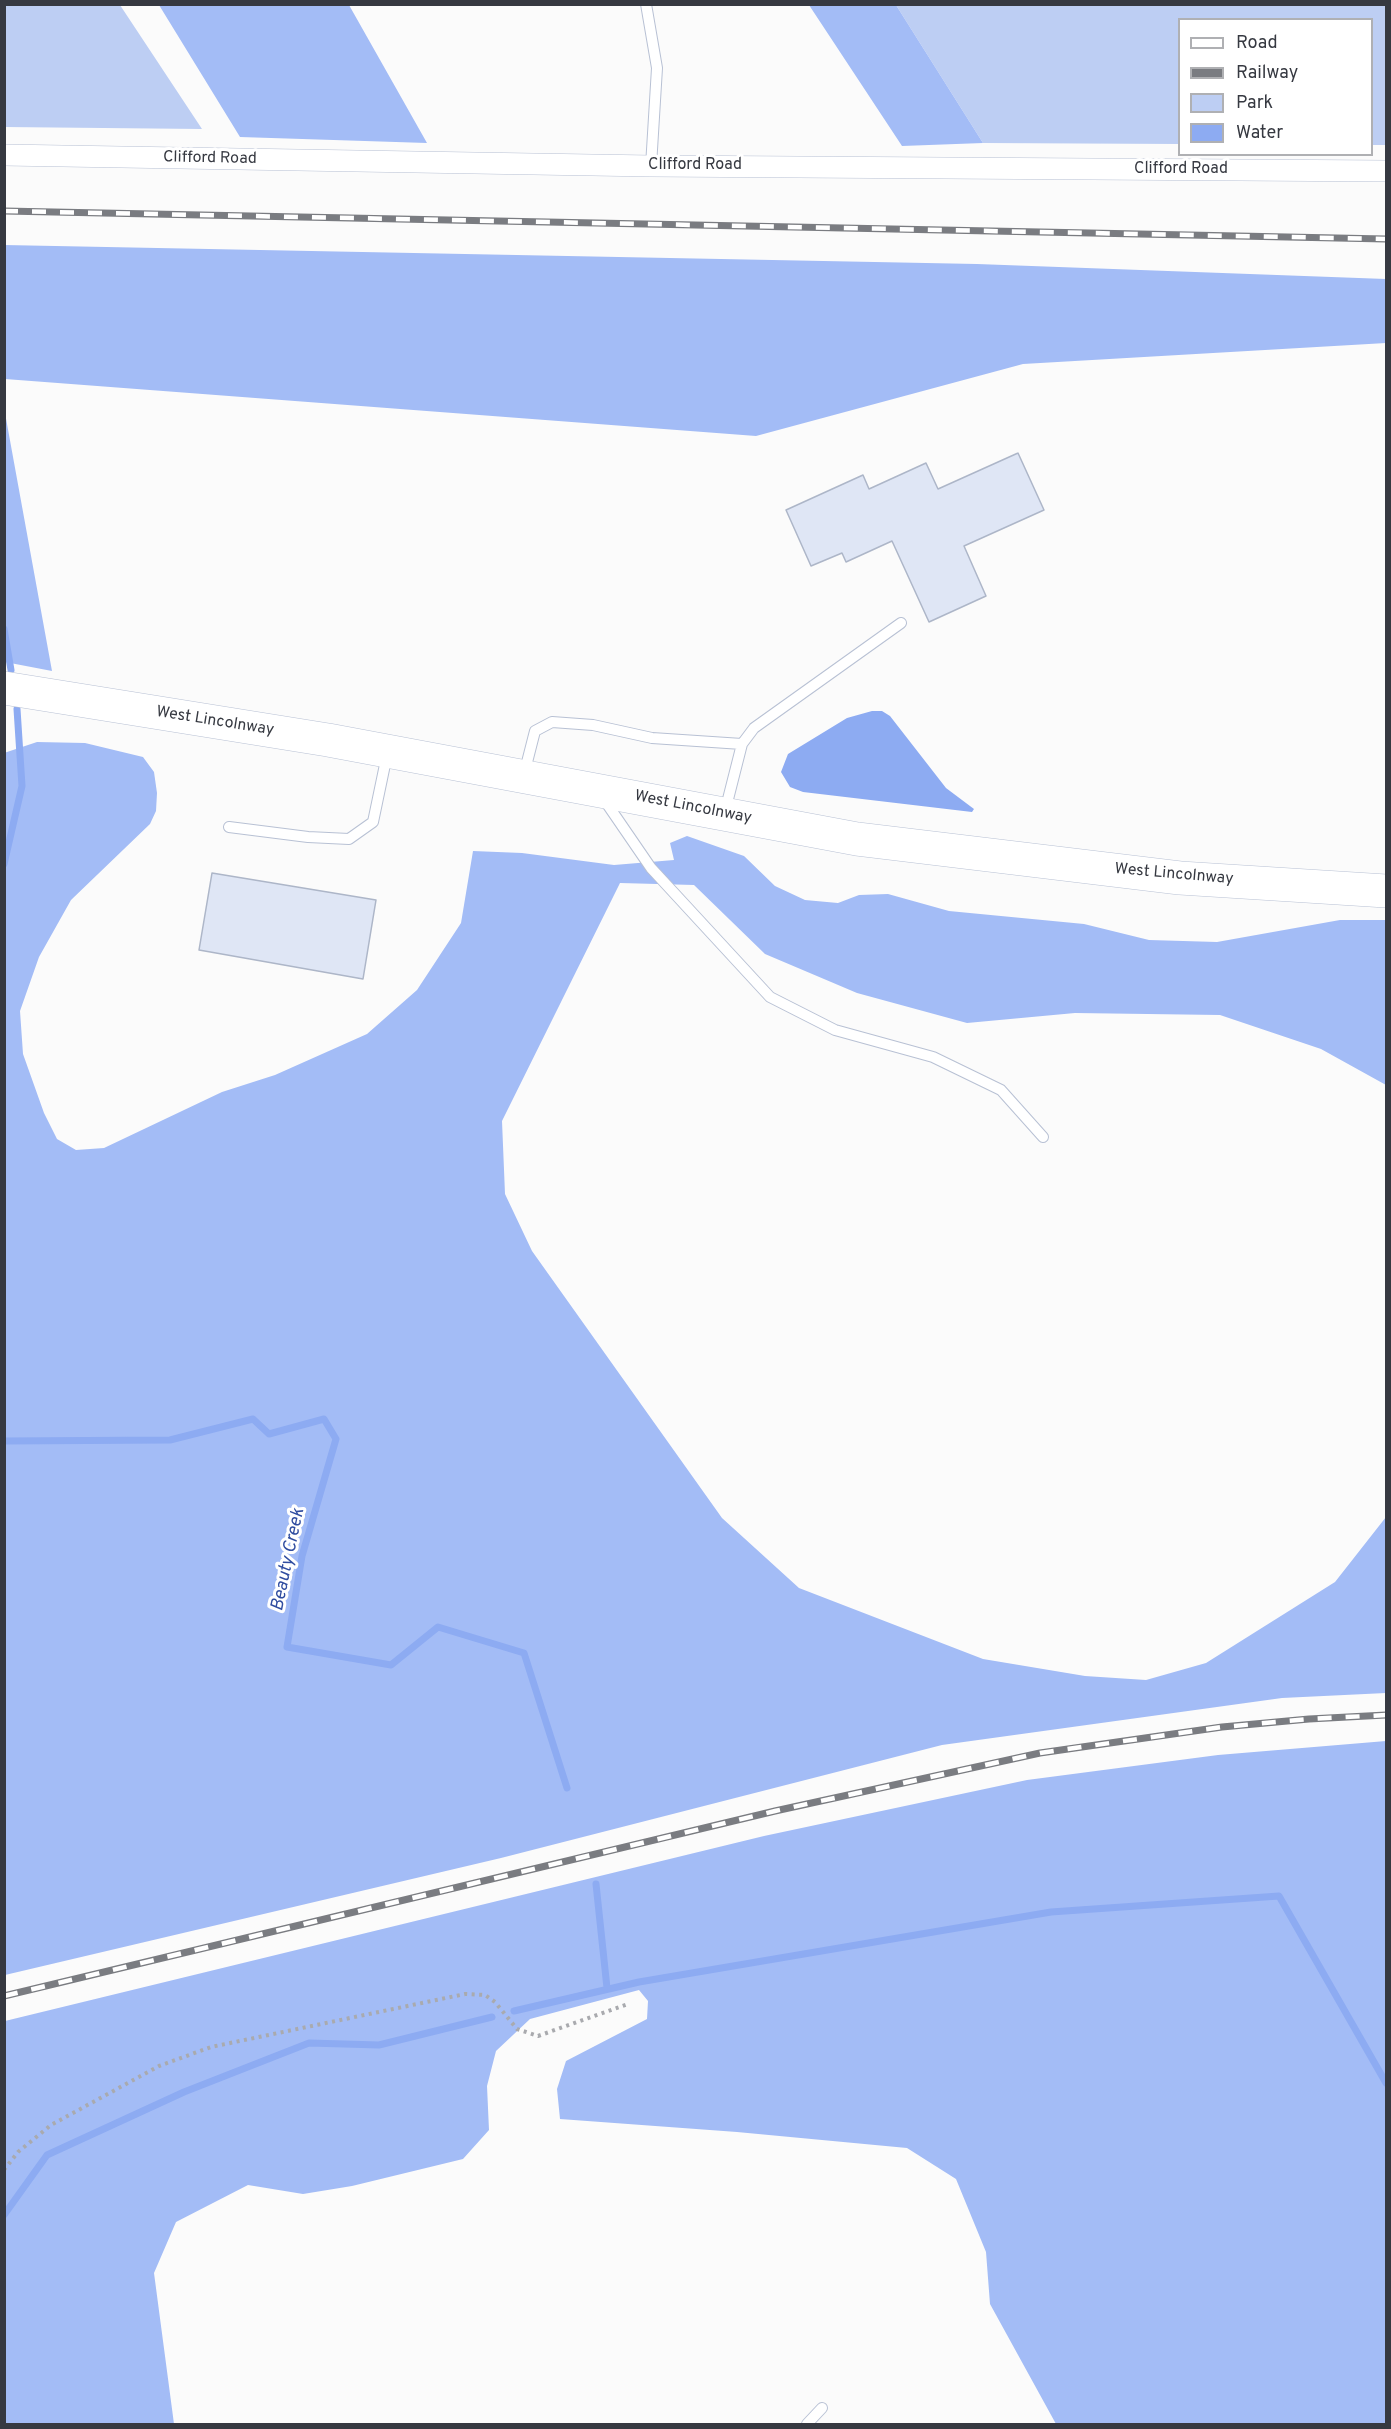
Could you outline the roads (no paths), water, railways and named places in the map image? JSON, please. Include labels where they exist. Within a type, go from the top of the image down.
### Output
[{"type":"main road","name":"West Lincolnway","points":[[4,688],[388,751],[857,839],[1180,878],[1386,891]]},
{"type":"street","name":"Clifford Road","points":[[4,155],[651,166],[1386,171]]},
{"type":"lane","points":[[646,4],[657,68],[651,166]]},
{"type":"lane","points":[[724,814],[742,744],[754,728],[901,623]]},
{"type":"lane","points":[[523,777],[535,731],[552,722],[593,725],[652,738],[742,744]]},
{"type":"lane","points":[[229,827],[308,837],[349,839],[373,822],[388,751]]},
{"type":"lane","points":[[598,791],[651,867],[770,997],[835,1030],[933,1057],[1001,1090],[1043,1137]]},
{"type":"lane","points":[[807,2424],[822,2408]]},
{"type":"water","points":[[872,711],[882,711],[890,716],[946,788],[974,809],[972,812],[803,792],[790,787],[781,772],[788,754],[847,718]]},
{"type":"waterway","name":"Beauty Creek","points":[[4,629],[11,670]]},
{"type":"waterway","name":"Beauty Creek","points":[[4,864],[22,786],[17,709]]},
{"type":"waterway","name":"Beauty Creek","points":[[4,1441],[170,1440],[253,1419],[269,1434],[324,1419],[336,1439],[302,1556],[287,1647],[391,1665],[438,1627],[524,1653],[567,1788]]},
{"type":"waterway","name":"Beauty Creek","points":[[596,1884],[607,1988]]},
{"type":"waterway","points":[[514,2011],[639,1982],[1051,1912],[1279,1896],[1386,2083]]},
{"type":"waterway","points":[[4,2215],[47,2155],[184,2092],[309,2043],[379,2045],[492,2017]]},
{"type":"railway","points":[[4,211],[1386,239]]},
{"type":"railway","points":[[4,1996],[775,1811],[1040,1753],[1222,1727],[1386,1715]]}]
